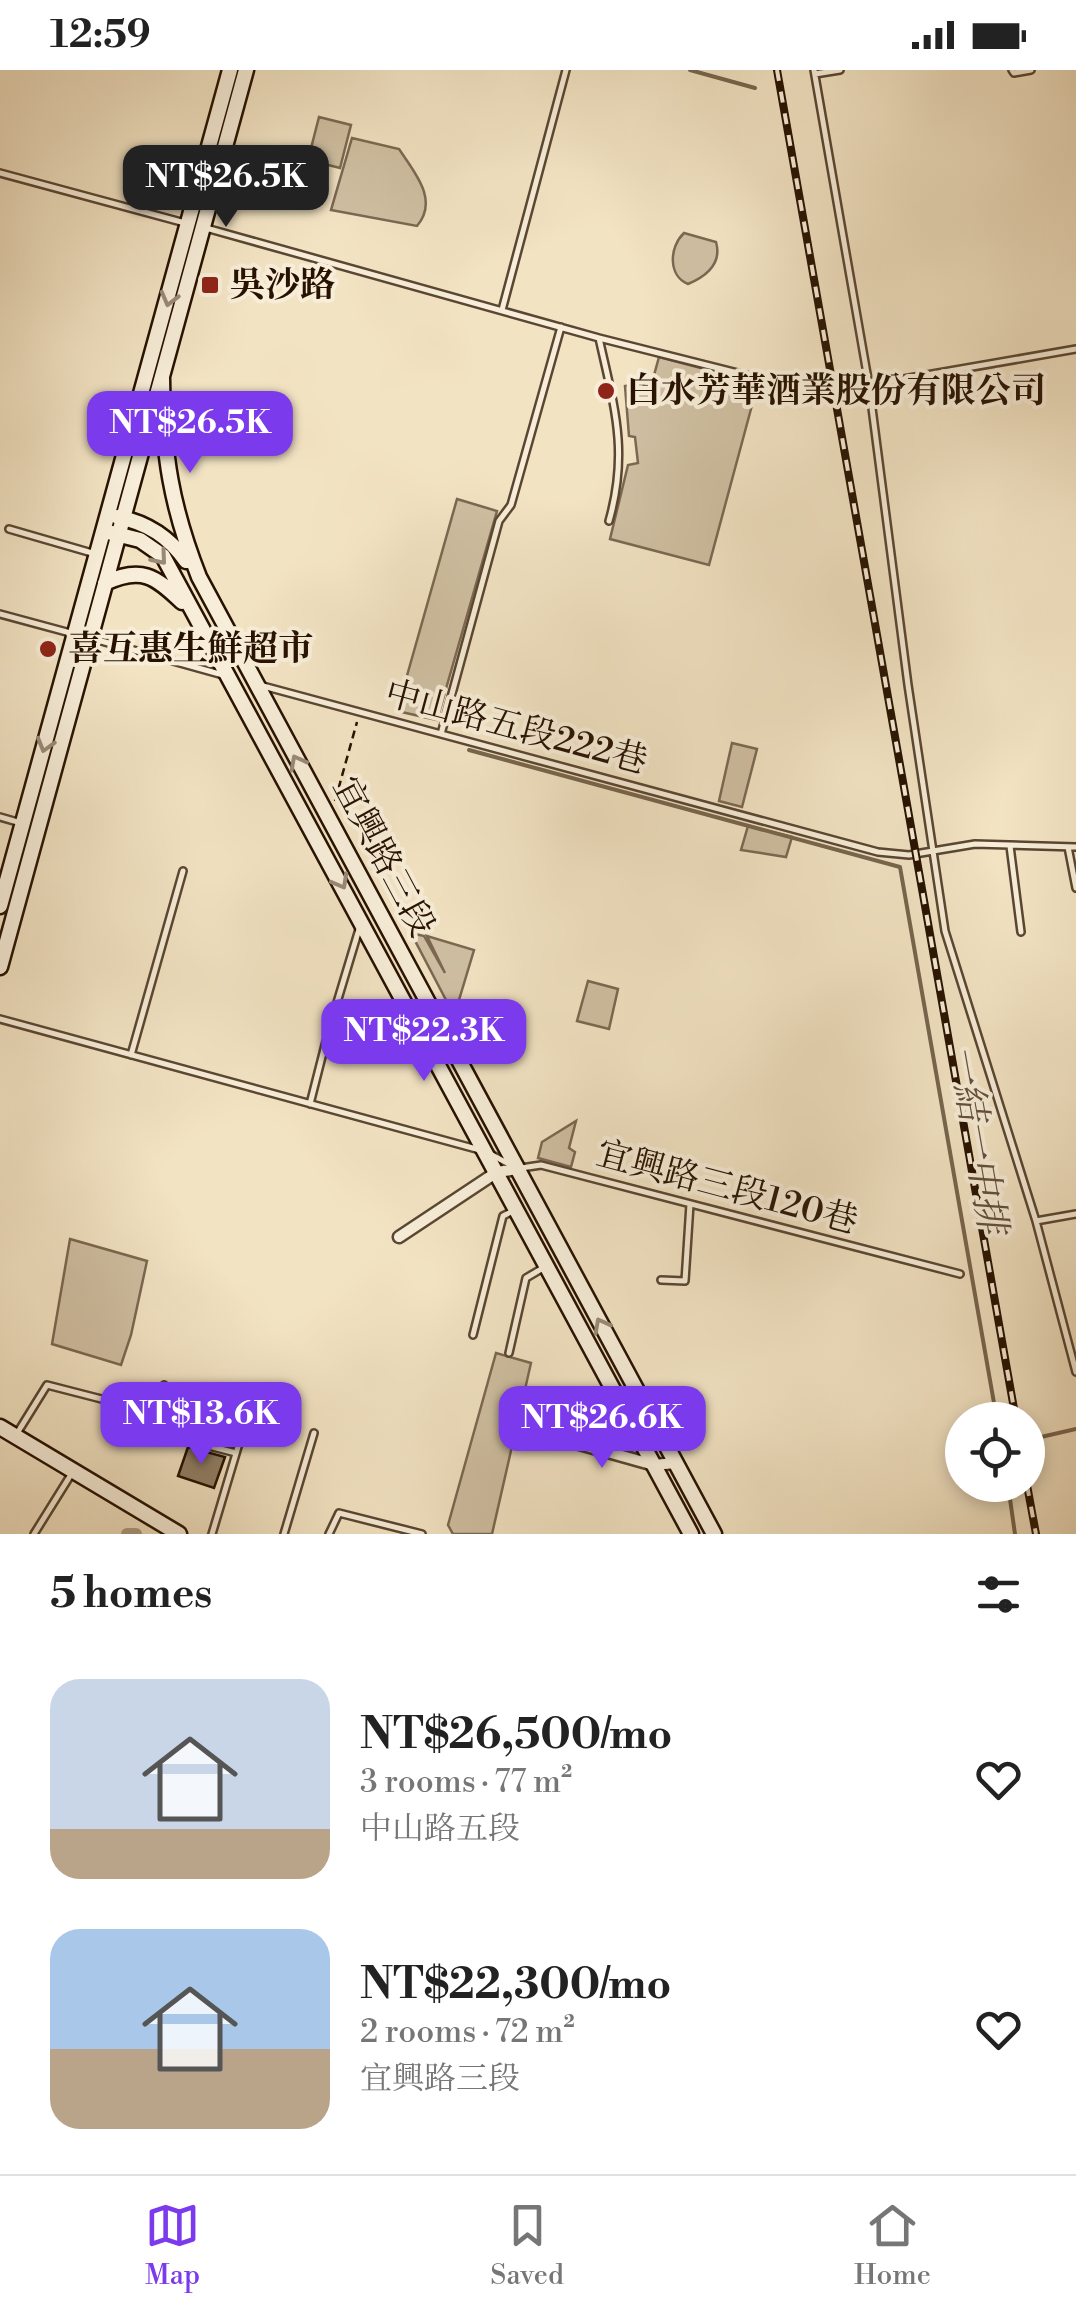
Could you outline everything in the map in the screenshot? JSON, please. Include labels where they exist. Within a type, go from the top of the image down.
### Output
[{"type":"street","points":[[0,967],[30,825],[83,636],[98,555],[115,524],[162,378],[230,70]]},
{"type":"street","points":[[83,636],[105,583],[115,524],[196,226],[246,70]]},
{"type":"street","name":"宜興路三段","points":[[162,378],[171,495],[198,578],[714,1534]]},
{"type":"street","name":"宜興路三段","points":[[115,524],[164,536],[198,578]]},
{"type":"street","name":"宜興路三段","points":[[115,524],[163,556],[692,1534]]},
{"type":"street","name":"宜興路三段","points":[[105,583],[137,573],[152,577],[193,613]]},
{"type":"street","points":[[0,906],[30,825]]},
{"type":"street","points":[[399,1237],[497,1172],[518,1168]]},
{"type":"street","points":[[0,1427],[179,1534]]},
{"type":"street","points":[[534,1431],[654,1466],[674,1463]]},
{"type":"lane","points":[[502,310],[566,70]]},
{"type":"lane","points":[[840,70],[815,72],[869,385],[945,931],[1036,1221],[1076,1372]]},
{"type":"lane","points":[[1012,70],[1031,70]]},
{"type":"lane","points":[[0,173],[599,338],[801,389]]},
{"type":"lane","points":[[441,734],[500,522],[511,505],[561,326]]},
{"type":"lane","points":[[599,338],[620,438],[619,486],[608,521]]},
{"type":"lane","points":[[869,385],[1076,349]]},
{"type":"lane","points":[[9,529],[98,555]]},
{"type":"lane","name":"中山路五段222巷","points":[[0,614],[878,852],[909,855],[975,844],[1072,847]]},
{"type":"lane","points":[[0,817],[30,825]]},
{"type":"lane","points":[[1010,846],[1021,932]]},
{"type":"lane","points":[[1072,847],[1076,888]]},
{"type":"lane","points":[[131,1055],[183,871]]},
{"type":"lane","points":[[329,1029],[362,920]]},
{"type":"lane","name":"宜興路三段120巷","points":[[0,1019],[483,1151],[518,1168],[541,1166],[960,1274]]},
{"type":"lane","points":[[310,1104],[326,1040]]},
{"type":"lane","points":[[662,1280],[686,1281],[690,1204]]},
{"type":"lane","points":[[473,1335],[503,1216],[516,1210]]},
{"type":"lane","points":[[1036,1221],[1076,1214]]},
{"type":"lane","points":[[509,1353],[526,1278],[546,1266]]},
{"type":"lane","points":[[16,1436],[48,1385],[117,1403]]},
{"type":"lane","points":[[164,1385],[152,1430],[236,1453]]},
{"type":"lane","points":[[203,1444],[214,1400]]},
{"type":"lane","points":[[212,1534],[249,1410]]},
{"type":"lane","points":[[284,1534],[314,1433]]},
{"type":"lane","points":[[34,1534],[73,1470]]},
{"type":"lane","points":[[329,1534],[335,1516],[345,1513],[422,1534]]},
{"type":"path","points":[[330,822],[360,712]]},
{"type":"shaded area","points":[[319,117],[351,125],[340,168],[308,160]]},
{"type":"shaded area","points":[[352,138],[399,149],[418,177],[425,197],[426,206],[417,226],[331,210]]},
{"type":"shaded area","points":[[684,233],[716,242],[717,250],[711,268],[688,284],[677,275],[673,261],[675,246]]},
{"type":"shaded area","points":[[659,357],[758,383],[709,565],[610,539],[628,465],[638,463],[635,437],[629,436],[625,386],[651,386]]},
{"type":"shaded area","points":[[457,499],[497,511],[437,720],[397,711]]},
{"type":"shaded area","points":[[732,743],[757,749],[742,807],[719,801]]},
{"type":"shaded area","points":[[748,826],[792,837],[786,857],[741,850]]},
{"type":"shaded area","points":[[411,933],[424,936],[445,973],[427,936],[474,950],[459,1000],[458,1023]]},
{"type":"shaded area","points":[[588,981],[618,989],[609,1029],[577,1021]]},
{"type":"shaded area","points":[[576,1121],[569,1148],[575,1152],[571,1167],[538,1158],[542,1142]]},
{"type":"shaded area","points":[[70,1239],[147,1261],[121,1365],[52,1344]]},
{"type":"shaded area","points":[[496,1353],[531,1363],[492,1534],[453,1534],[448,1525]]},
{"type":"building","points":[[188,1447],[225,1457],[214,1488],[178,1476]]},
{"type":"waterway","points":[[690,70],[755,88]]},
{"type":"waterway","name":"一結一中排","points":[[469,750],[900,867],[994,1402]]},
{"type":"waterway","name":"一結一中排","points":[[1045,1436],[1076,1429]]},
{"type":"waterway","points":[[1010,1502],[1015,1534]]},
{"type":"waterway","points":[[127,1534],[136,1534]]},
{"type":"railway","points":[[777,70],[1013,1402]]},
{"type":"railway","points":[[1030,1502],[1036,1534]]},
{"type":"place","name":"吳沙路","points":[[210,285]]},
{"type":"place","name":"白水芳華酒業股份有限公司","points":[[606,391]]},
{"type":"place","name":"喜互惠生鮮超市","points":[[48,649]]}]
